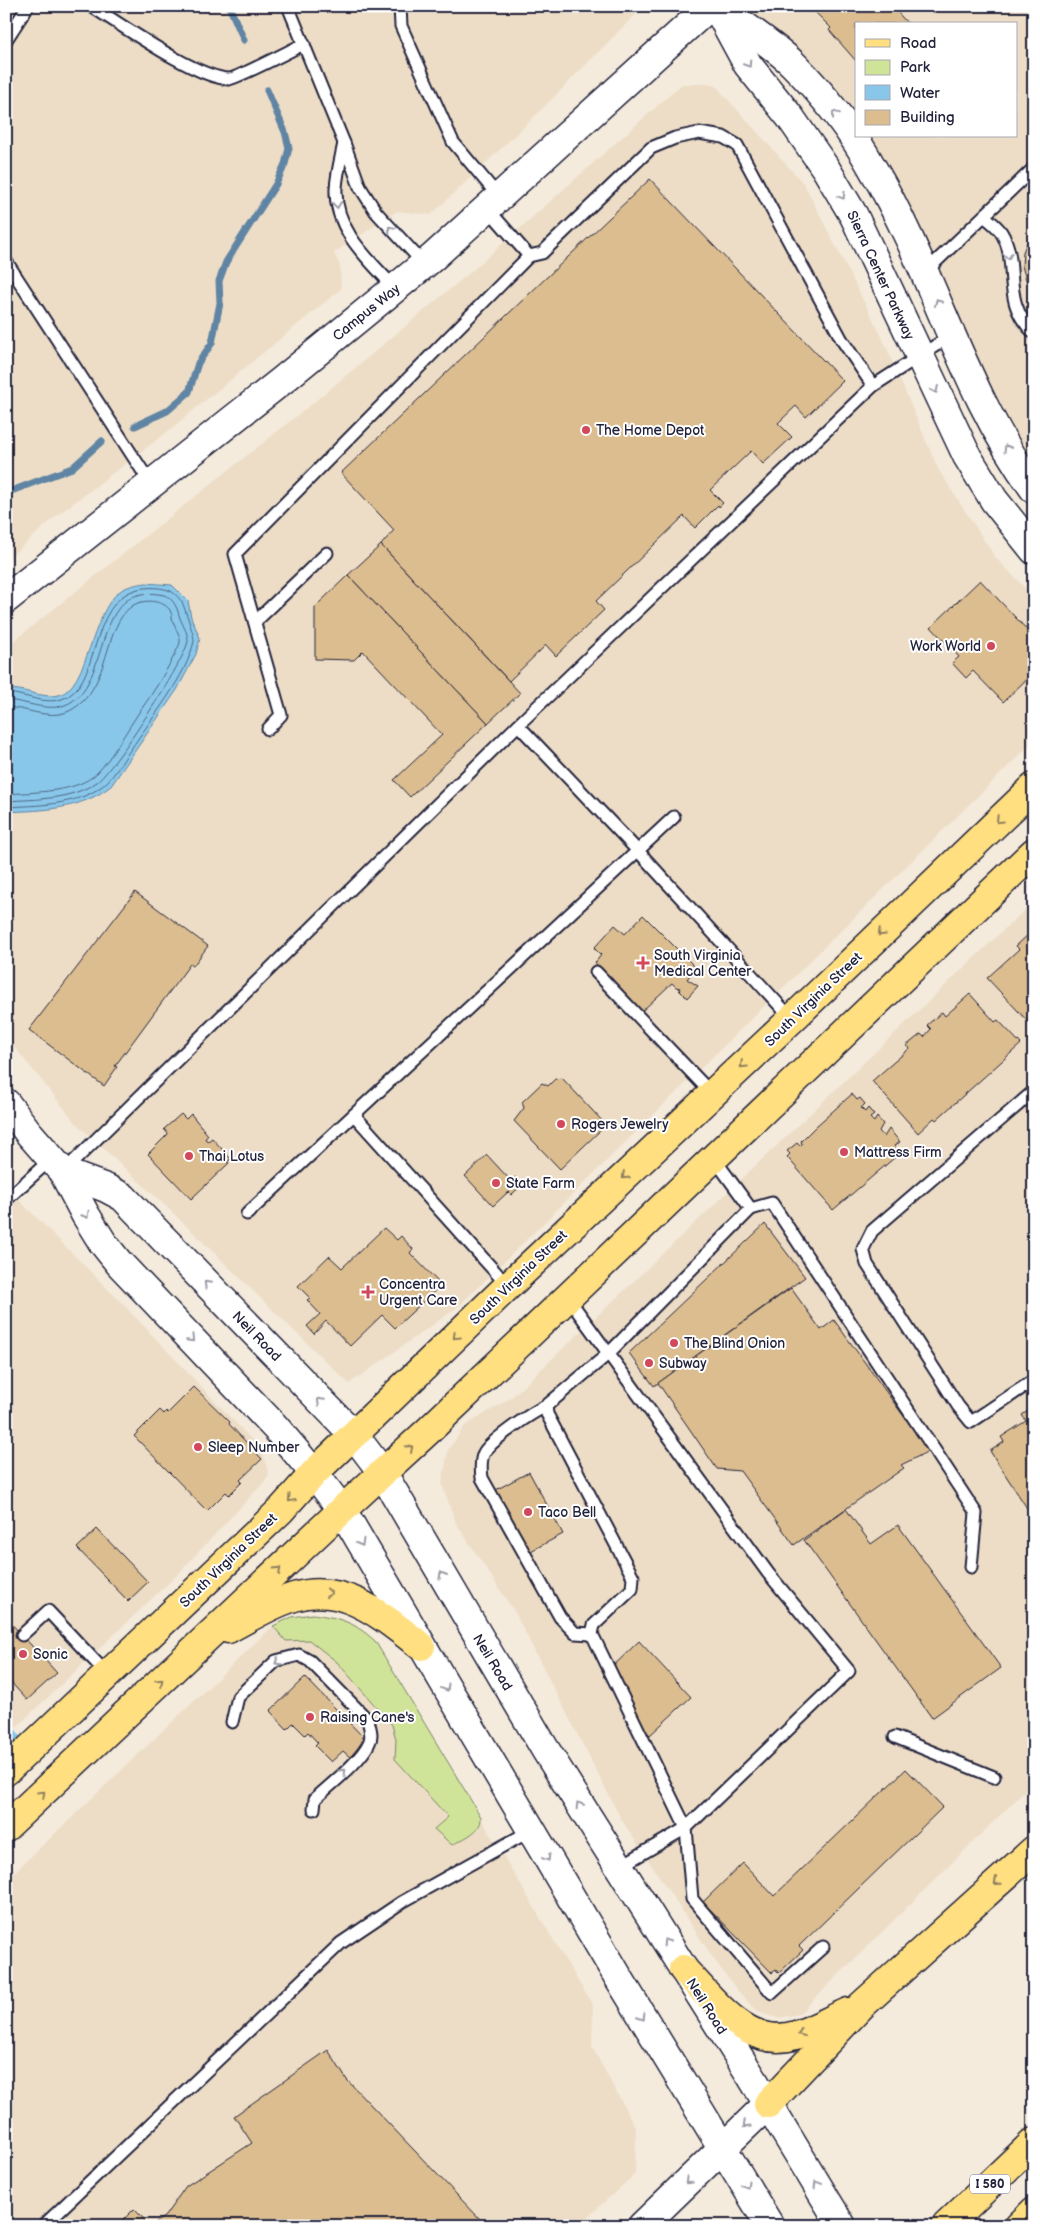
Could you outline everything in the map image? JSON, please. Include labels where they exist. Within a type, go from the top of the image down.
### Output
[{"type":"main road","name":"South Virginia Street","points":[[6,1771],[281,1510],[314,1473],[508,1286],[792,1020],[1034,786]]},
{"type":"main road","points":[[6,1827],[382,1472],[428,1431],[1034,852]]},
{"type":"main road","points":[[204,1640],[293,1597],[317,1592],[338,1594],[357,1601],[385,1618],[421,1646]]},
{"type":"main road","points":[[768,2104],[861,2006],[1034,1850]]},
{"type":"main road","points":[[683,1970],[735,2021],[750,2032],[764,2038],[780,2039],[796,2035],[861,2006]]},
{"type":"main road","name":"I 580","points":[[946,2226],[1034,2142]]},
{"type":"main road","points":[[1019,2226],[1034,2211]]},
{"type":"street","name":"Campus Way","points":[[6,599],[284,379],[424,264],[710,6]]},
{"type":"street","name":"Sierra Center Parkway","points":[[717,6],[792,63],[824,100],[874,169],[925,272],[965,366],[1003,440],[1034,489]]},
{"type":"street","name":"Sierra Center Parkway","points":[[717,6],[748,65],[790,117],[826,169],[854,216],[967,456],[994,500],[1034,550]]},
{"type":"street","name":"Neil Road","points":[[6,1103],[57,1166],[103,1244],[276,1428],[342,1510],[530,1830],[770,2226]]},
{"type":"street","name":"Neil Road","points":[[57,1166],[123,1197],[354,1435],[382,1472],[507,1686],[618,1868],[768,2104],[842,2226]]},
{"type":"street","points":[[642,2226],[768,2104]]},
{"type":"lane","points":[[6,40],[28,6]]},
{"type":"lane","points":[[91,6],[163,50],[207,74],[230,80],[304,44]]},
{"type":"lane","points":[[288,6],[344,142],[360,187],[376,212],[424,264]]},
{"type":"lane","points":[[400,6],[402,26],[453,142],[529,256]]},
{"type":"lane","points":[[268,728],[282,715],[235,554],[529,256],[542,253],[652,148],[675,138],[699,133],[723,137],[737,145],[842,340],[873,386]]},
{"type":"lane","points":[[344,142],[336,190],[338,214],[359,248],[395,288]]},
{"type":"lane","points":[[925,272],[1034,168]]},
{"type":"lane","points":[[984,216],[1000,230],[1006,244],[1014,303],[1021,320],[1034,333]]},
{"type":"lane","points":[[6,262],[151,484]]},
{"type":"lane","points":[[6,1200],[57,1166],[873,386],[952,335]]},
{"type":"lane","points":[[255,622],[327,553]]},
{"type":"lane","points":[[518,725],[638,851],[792,1020]]},
{"type":"lane","points":[[247,1214],[674,817]]},
{"type":"lane","points":[[596,972],[712,1094]]},
{"type":"lane","points":[[1034,1091],[872,1231],[863,1249],[867,1264],[958,1406],[971,1422],[1034,1380]]},
{"type":"lane","points":[[354,1115],[508,1286]]},
{"type":"lane","points":[[713,1158],[751,1209]]},
{"type":"lane","points":[[592,1634],[575,1633],[560,1617],[536,1578],[482,1478],[481,1464],[484,1452],[534,1411],[546,1406],[608,1354],[751,1209],[772,1203],[976,1513],[971,1567]]},
{"type":"lane","points":[[568,1298],[768,1573],[849,1671],[686,1828],[618,1868]]},
{"type":"lane","points":[[546,1406],[547,1414],[633,1577],[632,1589],[594,1625],[592,1634],[686,1828],[692,1899],[772,1992],[823,1947]]},
{"type":"lane","points":[[22,1635],[48,1612],[108,1675]]},
{"type":"lane","points":[[232,1722],[238,1697],[276,1661],[288,1656],[299,1655],[310,1661],[368,1720],[371,1733],[369,1743],[360,1755],[315,1799],[314,1808]]},
{"type":"lane","points":[[895,1737],[994,1777]]},
{"type":"lane","points":[[43,2226],[341,1943],[402,1902],[530,1830]]},
{"type":"shaded area","points":[[6,6],[639,6],[640,10],[534,117],[431,215],[397,211],[334,253],[340,266],[341,289],[162,436],[55,517],[6,561]]},
{"type":"shaded area","points":[[717,6],[1034,6],[1034,483],[844,119]]},
{"type":"shaded area","points":[[682,84],[714,84],[804,184],[882,337],[938,469],[995,557],[1034,597],[1034,741],[458,1307],[349,1384],[174,1214],[77,1124],[6,1037],[6,647],[313,403],[473,270]]},
{"type":"shaded area","points":[[1034,901],[1034,1782],[799,2014],[778,2018],[757,2012],[738,1991],[715,1961],[621,1819],[514,1611],[456,1523],[442,1485],[448,1450],[465,1426],[512,1397]]},
{"type":"shaded area","points":[[6,1187],[119,1300],[252,1440],[263,1454],[269,1474],[265,1481],[178,1574],[6,1737]]},
{"type":"shaded area","points":[[313,1614],[336,1617],[358,1626],[375,1641],[593,2006],[592,2047],[636,2128],[635,2174],[578,2226],[6,2226],[6,1880],[273,1626],[292,1617]]},
{"type":"green space","points":[[313,1614],[331,1617],[353,1625],[375,1641],[481,1817],[479,1827],[471,1834],[452,1845],[434,1829],[448,1817],[395,1759],[396,1739],[392,1725],[337,1662],[309,1640],[286,1641],[273,1626],[292,1617]]},
{"type":"water","points":[[146,583],[172,585],[188,601],[191,617],[200,638],[196,654],[177,690],[111,786],[87,800],[62,807],[6,812],[6,689],[53,696],[69,689],[77,678],[102,615],[110,601],[123,589]]},
{"type":"building","points":[[816,6],[892,6],[906,22],[855,22],[855,60],[829,30],[831,28],[813,10]]},
{"type":"building","name":"The Home Depot","points":[[650,179],[843,381],[806,417],[796,406],[778,423],[792,437],[763,464],[751,451],[710,490],[723,503],[719,507],[718,505],[695,528],[684,516],[596,601],[604,610],[556,656],[546,645],[509,681],[381,545],[394,530],[341,473]]},
{"type":"building","points":[[1034,226],[1034,288],[1027,283],[1022,266],[1023,252]]},
{"type":"building","points":[[381,545],[520,693],[488,723],[348,575]]},
{"type":"building","points":[[348,575],[488,723],[410,797],[394,780],[442,735],[363,651],[354,660],[315,659],[315,607]]},
{"type":"building","name":"Work World","points":[[980,580],[1033,636],[1032,674],[1003,702],[973,671],[966,678],[952,663],[959,657],[931,627]]},
{"type":"building","points":[[135,892],[208,946],[193,966],[190,964],[115,1066],[117,1067],[104,1086],[29,1030]]},
{"type":"building","name":"South Virginia Medical Center","points":[[643,915],[696,968],[687,979],[698,986],[687,998],[679,990],[680,988],[672,983],[642,1011],[595,963],[601,955],[594,948],[615,925],[625,934]]},
{"type":"building","points":[[1029,934],[1034,936],[1034,1028],[987,978],[1019,949],[1016,946]]},
{"type":"building","points":[[970,994],[995,1022],[998,1020],[1021,1044],[936,1120],[934,1118],[918,1133],[872,1081],[910,1048],[906,1046],[921,1034],[924,1037],[931,1029],[927,1025],[942,1012],[945,1016]]},
{"type":"building","name":"Rogers Jewelry","points":[[562,1078],[606,1125],[560,1169],[514,1121],[524,1108],[522,1102],[542,1083],[548,1086],[555,1079]]},
{"type":"building","name":"Mattress Firm","points":[[852,1094],[857,1100],[860,1098],[865,1104],[861,1108],[865,1112],[868,1108],[874,1115],[870,1118],[874,1122],[877,1117],[883,1124],[879,1131],[884,1137],[889,1129],[900,1142],[894,1146],[900,1153],[833,1210],[787,1157],[790,1154],[787,1151],[797,1143],[800,1146],[802,1144],[801,1141],[815,1127]]},
{"type":"building","name":"Thai Lotus","points":[[181,1114],[186,1119],[191,1114],[208,1135],[205,1139],[208,1141],[212,1138],[231,1159],[191,1199],[148,1154],[168,1134],[164,1129]]},
{"type":"building","name":"State Farm","points":[[487,1155],[511,1181],[515,1177],[522,1185],[511,1195],[508,1192],[493,1206],[465,1176]]},
{"type":"building","points":[[765,1224],[805,1277],[654,1386],[629,1353]]},
{"type":"building","name":"Concentra Urgent Care","points":[[384,1228],[397,1240],[401,1236],[413,1249],[410,1253],[441,1285],[395,1328],[382,1315],[350,1346],[326,1321],[314,1334],[307,1326],[320,1314],[307,1300],[310,1298],[298,1286],[329,1256],[342,1268]]},
{"type":"building","points":[[791,1288],[821,1330],[834,1320],[929,1451],[901,1465],[904,1468],[794,1545],[740,1471],[717,1469],[658,1383]]},
{"type":"building","name":"Sleep Number","points":[[194,1387],[230,1422],[229,1424],[262,1459],[240,1480],[242,1482],[229,1495],[226,1492],[207,1511],[134,1436],[160,1410],[164,1414],[166,1411],[168,1413]]},
{"type":"building","points":[[1034,1407],[1034,1519],[990,1451],[1004,1442],[1001,1437],[1026,1421],[1022,1415]]},
{"type":"building","name":"Taco Bell","points":[[529,1472],[563,1534],[527,1553],[494,1491]]},
{"type":"building","points":[[846,1509],[871,1544],[898,1525],[1001,1668],[932,1718],[804,1540]]},
{"type":"building","points":[[97,1529],[148,1582],[128,1601],[77,1548]]},
{"type":"building","name":"Sonic","points":[[6,1618],[57,1673],[27,1700],[6,1677]]},
{"type":"building","points":[[639,1641],[691,1697],[650,1735],[617,1700],[621,1695],[603,1676]]},
{"type":"building","name":"Raising Cane's","points":[[305,1677],[367,1741],[350,1757],[343,1751],[331,1762],[315,1746],[318,1743],[308,1732],[305,1735],[293,1723],[287,1729],[270,1711]]},
{"type":"building","points":[[906,1769],[943,1807],[799,1946],[803,1950],[779,1973],[776,1970],[772,1973],[703,1902],[743,1863],[774,1896]]},
{"type":"building","points":[[328,2050],[347,2080],[480,2219],[473,2226],[151,2226],[165,2216],[186,2186],[252,2143],[234,2116]]},
{"type":"building","points":[[134,2209],[145,2220],[141,2226],[117,2226]]},
{"type":"waterway","points":[[229,6],[244,40]]},
{"type":"waterway","points":[[135,426],[167,411],[189,392],[198,363],[212,343],[220,303],[219,281],[226,262],[276,184],[285,164],[289,148],[285,132],[267,90]]},
{"type":"waterway","points":[[6,493],[72,468],[102,441]]},
{"type":"place","name":"The Home Depot","points":[[586,430]]},
{"type":"place","name":"Work World","points":[[991,646]]},
{"type":"place","name":"South Virginia Medical Center","points":[[643,963]]},
{"type":"place","name":"Rogers Jewelry","points":[[561,1124]]},
{"type":"place","name":"Mattress Firm","points":[[844,1152]]},
{"type":"place","name":"Thai Lotus","points":[[189,1156]]},
{"type":"place","name":"State Farm","points":[[496,1183]]},
{"type":"place","name":"Concentra Urgent Care","points":[[368,1292]]},
{"type":"place","name":"The Blind Onion","points":[[674,1343]]},
{"type":"place","name":"Subway","points":[[649,1363]]},
{"type":"place","name":"Sleep Number","points":[[198,1447]]},
{"type":"place","name":"Taco Bell","points":[[528,1512]]},
{"type":"place","name":"Sonic","points":[[23,1654]]},
{"type":"place","name":"Raising Cane's","points":[[310,1717]]}]
